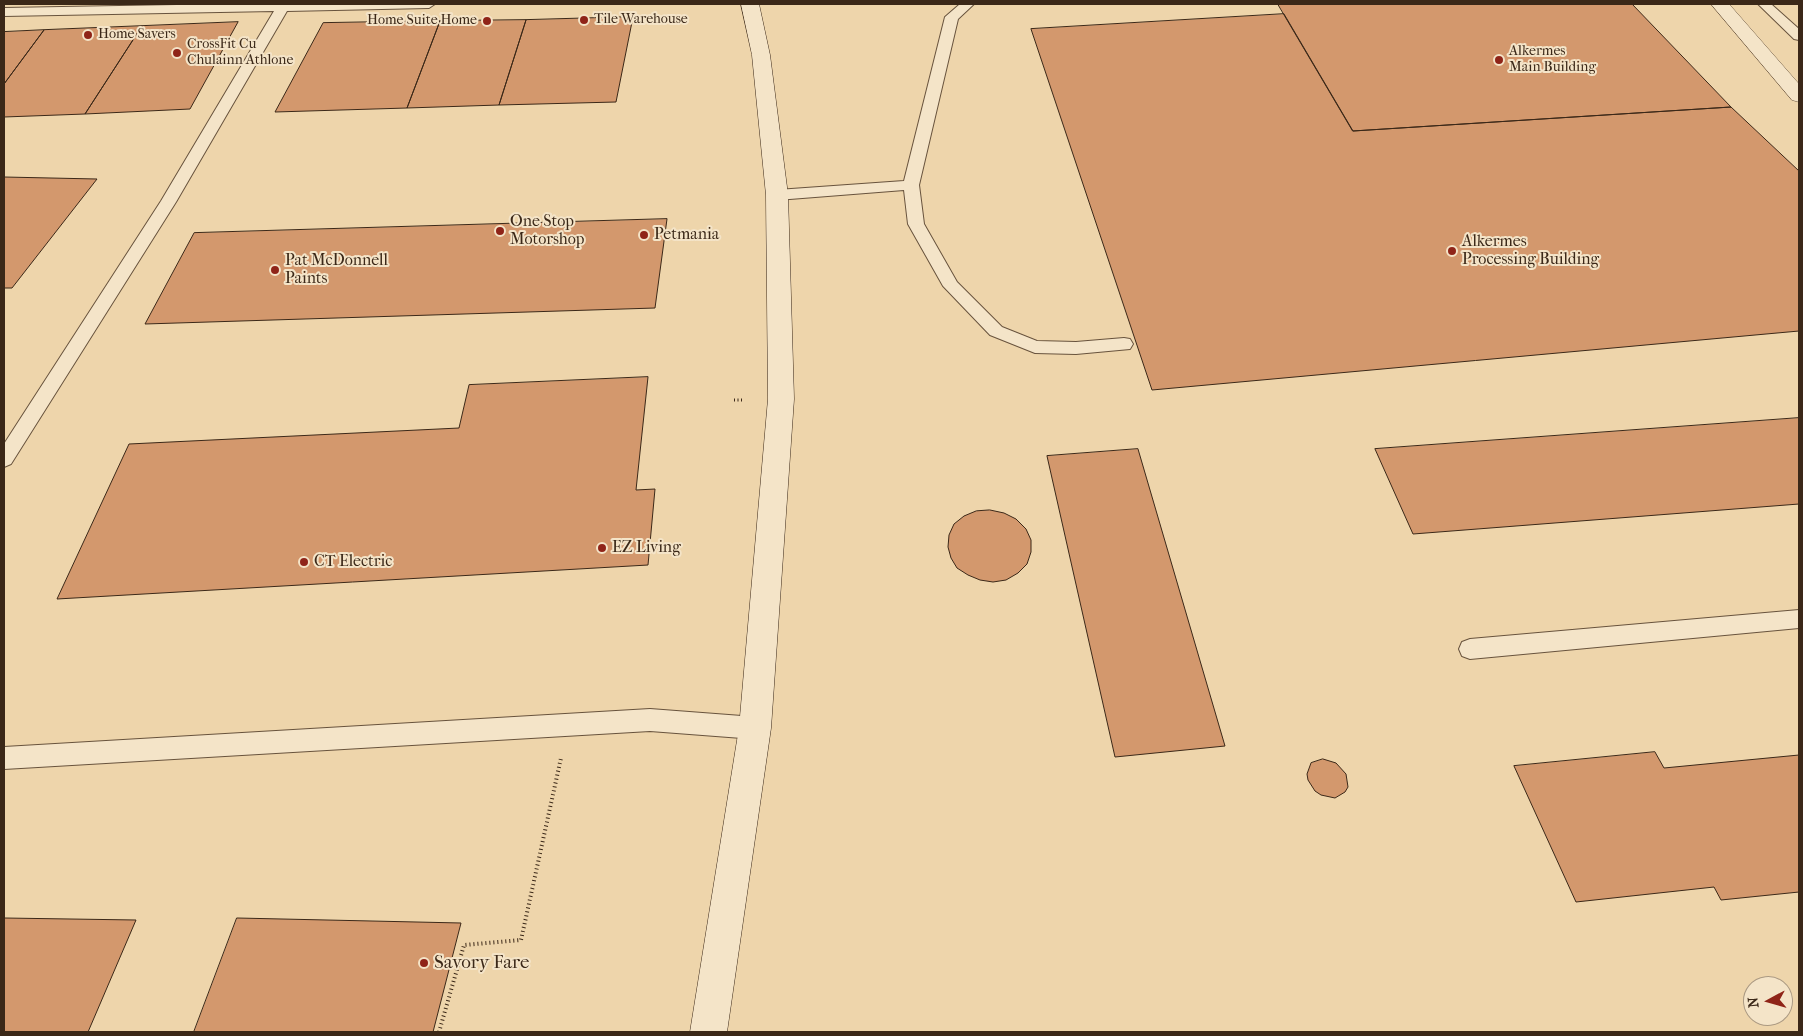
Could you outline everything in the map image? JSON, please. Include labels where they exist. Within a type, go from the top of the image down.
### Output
[{"type":"main road","points":[[708,1032],[755,728],[781,399],[777,195],[761,55],[750,4]]},
{"type":"main road","points":[[1720,4],[1799,96]]},
{"type":"lane","points":[[4,12],[429,4]]},
{"type":"lane","points":[[968,4],[952,17],[911,185],[916,224],[951,286],[996,331],[1035,347],[1076,348],[1124,344]]},
{"type":"lane","points":[[1764,4],[1799,36]]},
{"type":"lane","points":[[4,459],[168,202],[283,7]]},
{"type":"lane","points":[[777,195],[911,185]]},
{"type":"lane","points":[[1470,649],[1799,619]]},
{"type":"lane","points":[[4,758],[254,745],[650,720],[755,728]]},
{"type":"path","points":[[439,1032],[464,945],[521,940],[568,725]]},
{"type":"building","name":"Alkermes Main Building","points":[[1278,4],[1632,4],[1731,107],[1353,131]]},
{"type":"building","name":"Alkermes Processing Building","points":[[1284,14],[1353,131],[1731,107],[1799,171],[1799,331],[1152,390],[1031,29]]},
{"type":"building","points":[[633,17],[616,102],[499,105],[526,20]]},
{"type":"building","points":[[526,20],[499,105],[407,108],[440,21]]},
{"type":"building","points":[[440,21],[407,108],[275,112],[323,23]]},
{"type":"building","points":[[238,22],[190,109],[85,114],[142,26]]},
{"type":"building","points":[[142,26],[85,114],[4,117],[4,84],[44,30]]},
{"type":"building","points":[[44,30],[4,84],[4,32]]},
{"type":"building","points":[[4,177],[97,179],[12,288],[4,288]]},
{"type":"building","points":[[667,219],[655,308],[145,324],[194,233]]},
{"type":"building","points":[[648,377],[636,490],[655,489],[648,565],[57,599],[129,444],[459,428],[469,385]]},
{"type":"building","points":[[1799,418],[1799,504],[1413,534],[1375,449]]},
{"type":"building","points":[[1138,449],[1225,746],[1115,757],[1047,456]]},
{"type":"building","points":[[990,510],[1004,513],[1016,519],[1026,529],[1031,540],[1031,552],[1027,564],[1018,573],[1006,580],[993,582],[980,580],[957,568],[951,558],[948,547],[949,535],[954,524],[964,516],[976,511]]},
{"type":"building","points":[[1655,752],[1664,768],[1799,755],[1799,892],[1721,900],[1714,887],[1576,902],[1514,766]]},
{"type":"building","points":[[1323,759],[1336,763],[1346,774],[1348,787],[1345,792],[1335,798],[1321,795],[1315,791],[1308,780],[1307,774],[1311,763]]},
{"type":"building","points":[[4,918],[136,920],[88,1032],[4,1032]]},
{"type":"building","points":[[237,918],[461,923],[433,1032],[194,1032]]},
{"type":"place","name":"Tile Warehouse","points":[[584,20]]},
{"type":"place","name":"Home Suite Home","points":[[487,21]]},
{"type":"place","name":"Home Savers","points":[[88,35]]},
{"type":"place","name":"CrossFit Cu Chulainn Athlone","points":[[177,53]]},
{"type":"place","name":"Alkermes Main Building","points":[[1499,60]]},
{"type":"place","name":"One Stop Motorshop","points":[[500,231]]},
{"type":"place","name":"Petmania","points":[[644,235]]},
{"type":"place","name":"Alkermes Processing Building","points":[[1452,251]]},
{"type":"place","name":"Pat McDonnell Paints","points":[[275,270]]},
{"type":"place","name":"EZ Living","points":[[602,548]]},
{"type":"place","name":"CT Electric","points":[[304,562]]},
{"type":"place","name":"Savory Fare","points":[[424,963]]}]
